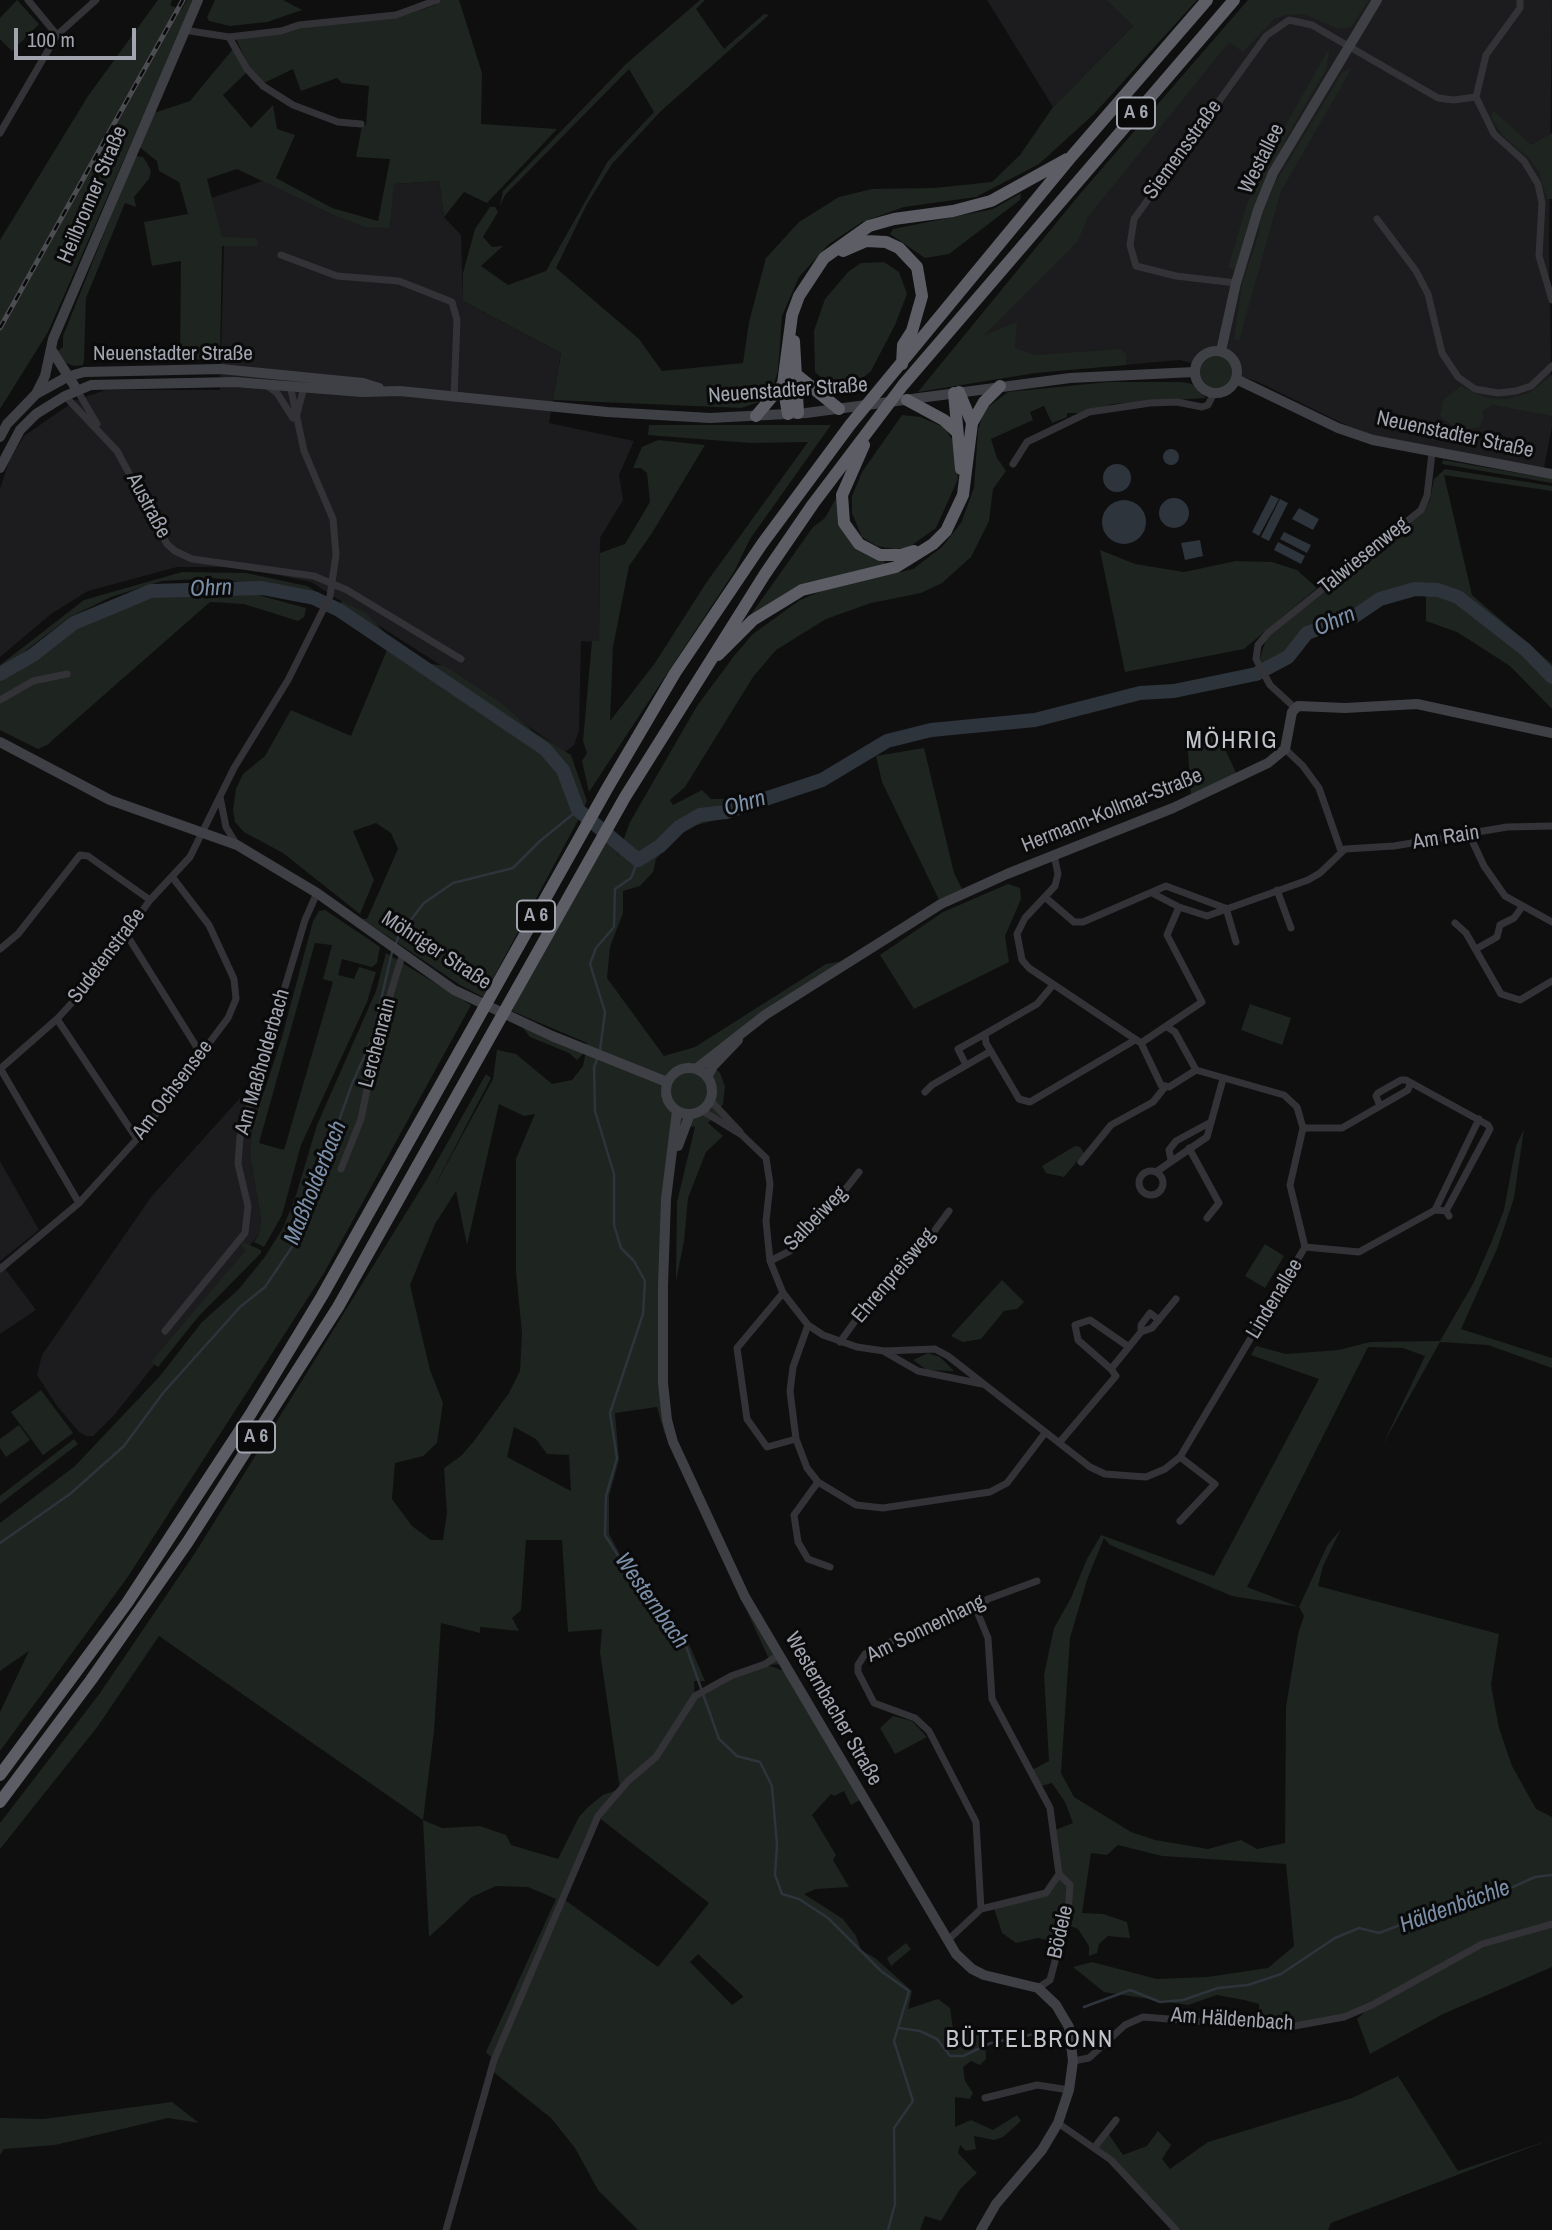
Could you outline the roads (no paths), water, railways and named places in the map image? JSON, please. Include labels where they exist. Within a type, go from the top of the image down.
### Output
[{"type":"highway","name":"A 6","points":[[0,1775],[127,1602],[250,1415],[322,1296],[608,787],[690,652],[770,533],[850,425],[1072,156],[1208,0]]},
{"type":"highway","name":"A 6","points":[[0,1802],[140,1612],[345,1296],[625,797],[706,663],[813,504],[903,385],[1234,0]]},
{"type":"highway","points":[[793,414],[783,384],[792,315],[799,296],[824,258],[846,239],[869,226],[894,219],[953,211],[991,201],[1072,156]]},
{"type":"highway","points":[[793,414],[798,376],[794,334],[804,299],[828,263],[846,249],[866,241],[886,242],[899,248],[910,258],[920,276],[922,296],[912,331],[903,345],[902,365]]},
{"type":"highway","points":[[798,376],[839,409]]},
{"type":"highway","points":[[756,416],[783,384]]},
{"type":"highway","points":[[706,663],[723,653],[753,620],[802,590],[896,567],[933,544],[946,531],[963,495],[972,423],[984,402],[1000,386]]},
{"type":"highway","points":[[957,393],[972,423]]},
{"type":"highway","points":[[873,425],[846,484],[842,509],[844,523],[859,544],[880,555],[890,556],[915,550],[930,540],[951,511],[960,478],[957,393]]},
{"type":"highway","points":[[906,400],[944,420],[957,433]]},
{"type":"street","points":[[28,0],[57,35]]},
{"type":"street","points":[[0,133],[57,35],[96,0]]},
{"type":"street","name":"Heilbronner Straße","points":[[36,394],[48,364],[51,348],[198,0]]},
{"type":"street","points":[[184,30],[229,37],[281,31],[299,25],[335,20],[397,15],[437,0]]},
{"type":"street","name":"Westallee","points":[[1221,351],[1236,283],[1258,210],[1273,173],[1377,0]]},
{"type":"street","points":[[1520,0],[1520,8],[1486,55],[1476,97],[1494,134],[1524,161],[1538,184],[1542,203],[1539,256],[1552,300]]},
{"type":"street","name":"Siemensstraße","points":[[1236,283],[1176,276],[1136,266],[1130,245],[1134,219],[1266,36],[1279,25],[1298,21],[1312,25],[1349,46]]},
{"type":"street","points":[[229,37],[247,69],[263,86],[293,105],[338,122],[361,124]]},
{"type":"street","points":[[1349,46],[1438,98],[1454,100],[1476,97]]},
{"type":"street","points":[[1377,219],[1424,287],[1442,353],[1458,377],[1475,389],[1497,393],[1516,391],[1531,386],[1552,366]]},
{"type":"street","points":[[281,255],[337,276],[399,281],[445,298],[454,305],[457,320],[453,398]]},
{"type":"street","points":[[0,468],[20,430],[36,414],[77,390],[51,348]]},
{"type":"street","points":[[1013,464],[1027,442],[1089,412],[1150,403],[1177,402],[1202,407],[1208,405],[1214,393],[1229,388],[1236,379],[1235,363],[1221,351],[1203,355],[1195,372],[1200,386],[1214,393]]},
{"type":"street","points":[[48,364],[65,396]]},
{"type":"street","name":"Neuenstadter Straße","points":[[56,383],[84,372],[221,369],[362,392],[383,390],[607,412],[756,416],[839,409],[1000,386],[1130,374],[1195,372]]},
{"type":"street","name":"Neuenstadter Straße","points":[[1236,379],[1338,428],[1383,442],[1552,474]]},
{"type":"street","points":[[290,381],[295,422]]},
{"type":"street","name":"Neuenstadter Straße","points":[[77,390],[91,385],[290,381]]},
{"type":"street","points":[[295,422],[305,382]]},
{"type":"street","points":[[0,437],[7,424],[36,394],[56,383]]},
{"type":"street","points":[[200,833],[288,680],[330,596],[333,583],[336,555],[333,519],[295,422],[277,393],[263,383]]},
{"type":"street","name":"Austraße","points":[[77,390],[100,431]]},
{"type":"street","name":"Austraße","points":[[65,396],[117,451],[167,544],[183,556],[314,576],[333,583],[461,659]]},
{"type":"street","name":"Talwiesenweg","points":[[1295,708],[1270,685],[1256,659],[1258,645],[1268,633],[1421,510],[1427,496],[1432,453]]},
{"type":"street","points":[[0,700],[33,681],[66,674]]},
{"type":"street","points":[[1152,892],[1179,907],[1207,916],[1320,873],[1340,851],[1319,788],[1303,766],[1285,749],[1295,708],[1303,705],[1345,708],[1416,704],[1552,733]]},
{"type":"street","name":"Möhriger Straße","points":[[0,742],[110,800],[237,845],[317,893],[402,956],[482,1005],[667,1082]]},
{"type":"street","name":"Hermann-Kollmar-Straße","points":[[696,1069],[755,1022],[941,904],[1238,780],[1268,763],[1285,749]]},
{"type":"street","points":[[220,797],[226,827],[237,845]]},
{"type":"street","name":"Am Rain","points":[[1340,851],[1352,847],[1394,846],[1507,827],[1552,825]]},
{"type":"street","name":"Sudetenstraße","points":[[0,1069],[57,1019],[92,981],[150,900],[190,857],[200,833]]},
{"type":"street","points":[[1469,834],[1495,883],[1505,896],[1552,922]]},
{"type":"street","points":[[0,949],[18,934],[80,855],[88,856],[150,900]]},
{"type":"street","points":[[1054,855],[1058,880],[1046,898],[1020,926],[1016,942],[1022,960],[1053,985],[1138,1041],[1165,1087]]},
{"type":"street","name":"Am Ochsensee","points":[[0,1269],[79,1203],[137,1139],[201,1054],[236,999],[234,979],[209,925],[173,878]]},
{"type":"street","points":[[1046,898],[1073,922],[1083,922],[1166,886],[1226,908]]},
{"type":"street","points":[[1277,890],[1291,928]]},
{"type":"street","name":"Am Maßholderbach","points":[[165,1331],[245,1233],[248,1206],[238,1164],[240,1137],[305,920],[317,893]]},
{"type":"street","points":[[985,1034],[991,1051],[1019,1099],[1030,1102],[1167,1027],[1174,1019],[1202,1002],[1167,935],[1179,907]]},
{"type":"street","points":[[1476,949],[1497,937],[1500,925],[1514,918],[1522,907]]},
{"type":"street","points":[[1226,908],[1236,942]]},
{"type":"street","points":[[1455,923],[1466,933],[1501,994],[1520,1000],[1552,981]]},
{"type":"street","points":[[125,933],[201,1054]]},
{"type":"street","name":"Lerchenrain","points":[[341,1169],[361,1119],[377,1035],[402,956]]},
{"type":"street","points":[[967,1065],[958,1049],[1037,1004],[1053,985]]},
{"type":"street","points":[[57,1019],[137,1139]]},
{"type":"street","points":[[707,1077],[713,1066],[755,1022]]},
{"type":"street","points":[[1167,1027],[1175,1032],[1196,1070],[1284,1095],[1297,1107],[1303,1128],[1342,1128],[1408,1090],[1410,1084]]},
{"type":"street","points":[[925,1092],[991,1051]]},
{"type":"street","points":[[0,1069],[79,1203]]},
{"type":"street","points":[[696,1069],[707,1077],[710,1100],[701,1110],[690,1114],[677,1111],[666,1095],[667,1082],[677,1071],[696,1069]]},
{"type":"street","points":[[1081,1162],[1111,1125],[1153,1102],[1165,1087],[1196,1070]]},
{"type":"street","points":[[1156,1172],[1207,1137],[1223,1079]]},
{"type":"street","points":[[1380,1106],[1376,1096],[1381,1090],[1401,1080],[1479,1119],[1490,1129],[1447,1213],[1434,1210]]},
{"type":"street","points":[[710,1100],[742,1135]]},
{"type":"street","name":"Lindenallee","points":[[701,1110],[742,1135],[760,1150],[769,1168],[766,1221],[770,1261],[783,1293],[807,1325],[840,1342],[884,1351],[935,1349],[1090,1467],[1105,1475],[1125,1478],[1146,1477],[1165,1469],[1180,1457],[1305,1247],[1290,1185],[1303,1128]]},
{"type":"street","name":"Westernbacher Straße","points":[[677,1111],[674,1156],[666,1199],[663,1285],[667,1420],[673,1442],[720,1547],[779,1655],[947,1941],[972,1969],[1038,1988]]},
{"type":"street","points":[[674,1156],[690,1114]]},
{"type":"street","points":[[1305,1247],[1359,1252],[1434,1210],[1479,1119]]},
{"type":"street","points":[[1171,1160],[1169,1150],[1176,1141],[1211,1122]]},
{"type":"street","points":[[1189,1148],[1219,1203],[1207,1218]]},
{"type":"street","name":"Salbeiweg","points":[[770,1261],[790,1251],[819,1223],[859,1172]]},
{"type":"street","name":"Ehrenpreisweg","points":[[840,1342],[858,1317],[916,1256],[949,1211]]},
{"type":"street","points":[[783,1293],[737,1348],[747,1419],[767,1447],[796,1439]]},
{"type":"street","points":[[1111,1369],[1141,1332],[1152,1328],[1176,1298]]},
{"type":"street","points":[[1059,1443],[1116,1376],[1078,1340],[1075,1325],[1090,1320],[1129,1347]]},
{"type":"street","points":[[807,1325],[793,1367],[790,1391],[796,1439],[807,1468],[818,1482],[856,1506],[883,1508],[989,1492],[1007,1483],[1045,1433]]},
{"type":"street","name":"Lindenallee","points":[[884,1351],[918,1371],[983,1384]]},
{"type":"street","points":[[1180,1457],[1215,1484],[1180,1521]]},
{"type":"street","points":[[818,1482],[794,1516],[798,1542],[808,1559],[830,1567]]},
{"type":"street","name":"Am Sonnenhang","points":[[981,1909],[976,1822],[929,1731],[915,1718],[874,1703],[858,1672],[858,1665],[865,1654],[956,1611],[976,1609],[988,1599],[1037,1581]]},
{"type":"street","name":"Bödele","points":[[976,1609],[988,1638],[992,1699],[1050,1808],[1059,1874],[1070,1885],[1068,1912],[1049,1980],[1038,1988]]},
{"type":"street","points":[[446,2230],[494,2060],[598,1816],[628,1781],[656,1757],[695,1696],[779,1655]]},
{"type":"street","points":[[947,1941],[981,1909],[1046,1893],[1059,1874]]},
{"type":"street","name":"Am Häldenbach","points":[[1073,2061],[1093,2056],[1125,2025],[1143,2017],[1259,2026],[1294,2026],[1343,2017],[1373,2005],[1482,1944],[1552,1924]]},
{"type":"street","points":[[981,2230],[996,2204],[1042,2150],[1058,2123],[1069,2090],[1073,2061],[1069,2027],[1056,2005],[1038,1988]]},
{"type":"street","points":[[985,2098],[1037,2085],[1069,2090]]},
{"type":"street","points":[[1094,2148],[1116,2120]]},
{"type":"street","points":[[1058,2123],[1094,2148],[1137,2185],[1153,2208],[1176,2230]]},
{"type":"waterway","name":"Ohrn","points":[[0,674],[33,655],[74,623],[151,591],[262,588],[314,598],[339,610],[545,749],[563,770],[578,810],[638,860],[660,846],[679,827],[700,815],[726,812],[822,780],[887,741],[931,730],[1035,720],[1140,693],[1174,691],[1256,674],[1288,657],[1307,633],[1355,616],[1380,599],[1415,589],[1438,590],[1458,597],[1526,650],[1552,677]]},
{"type":"waterway","name":"Maßholderbach","points":[[395,946],[399,935],[424,903],[453,883],[513,868],[540,841],[578,810]]},
{"type":"waterway","name":"Westernbach","points":[[600,1050],[605,1012],[590,964],[596,948],[614,927],[615,889],[631,878],[638,860]]},
{"type":"waterway","name":"Maßholderbach","points":[[0,1543],[70,1494],[124,1446],[163,1393],[240,1307],[265,1287],[296,1241],[352,1084],[372,1039],[392,952]]},
{"type":"waterway","name":"Westernbach","points":[[598,1057],[594,1067],[595,1111],[614,1174],[614,1225],[621,1248],[634,1261],[645,1281],[643,1314],[610,1413],[617,1458],[606,1496],[605,1535],[651,1608],[686,1646],[719,1739],[737,1756],[760,1762],[772,1786],[777,1845],[775,1875],[782,1894],[799,1899],[828,1918],[881,1971],[909,1991],[894,2041],[913,2101],[894,2128],[895,2204],[888,2230]]},
{"type":"waterway","name":"Häldenbächle","points":[[1084,2007],[1130,1990],[1160,2002],[1183,2000],[1218,1988],[1248,1985],[1281,1974],[1335,1938],[1359,1928],[1379,1933],[1416,1919],[1464,1909],[1535,1877],[1552,1875]]},
{"type":"waterway","name":"Häldenbächle","points":[[899,2028],[920,2031],[937,2039],[950,2056],[963,2056],[991,2043],[1039,2033]]},
{"type":"railway","points":[[0,328],[183,0]]},
{"type":"district","name":"MÖHRIG","points":[[1232,742]]},
{"type":"district","name":"BÜTTELBRONN","points":[[1030,2041]]}]
